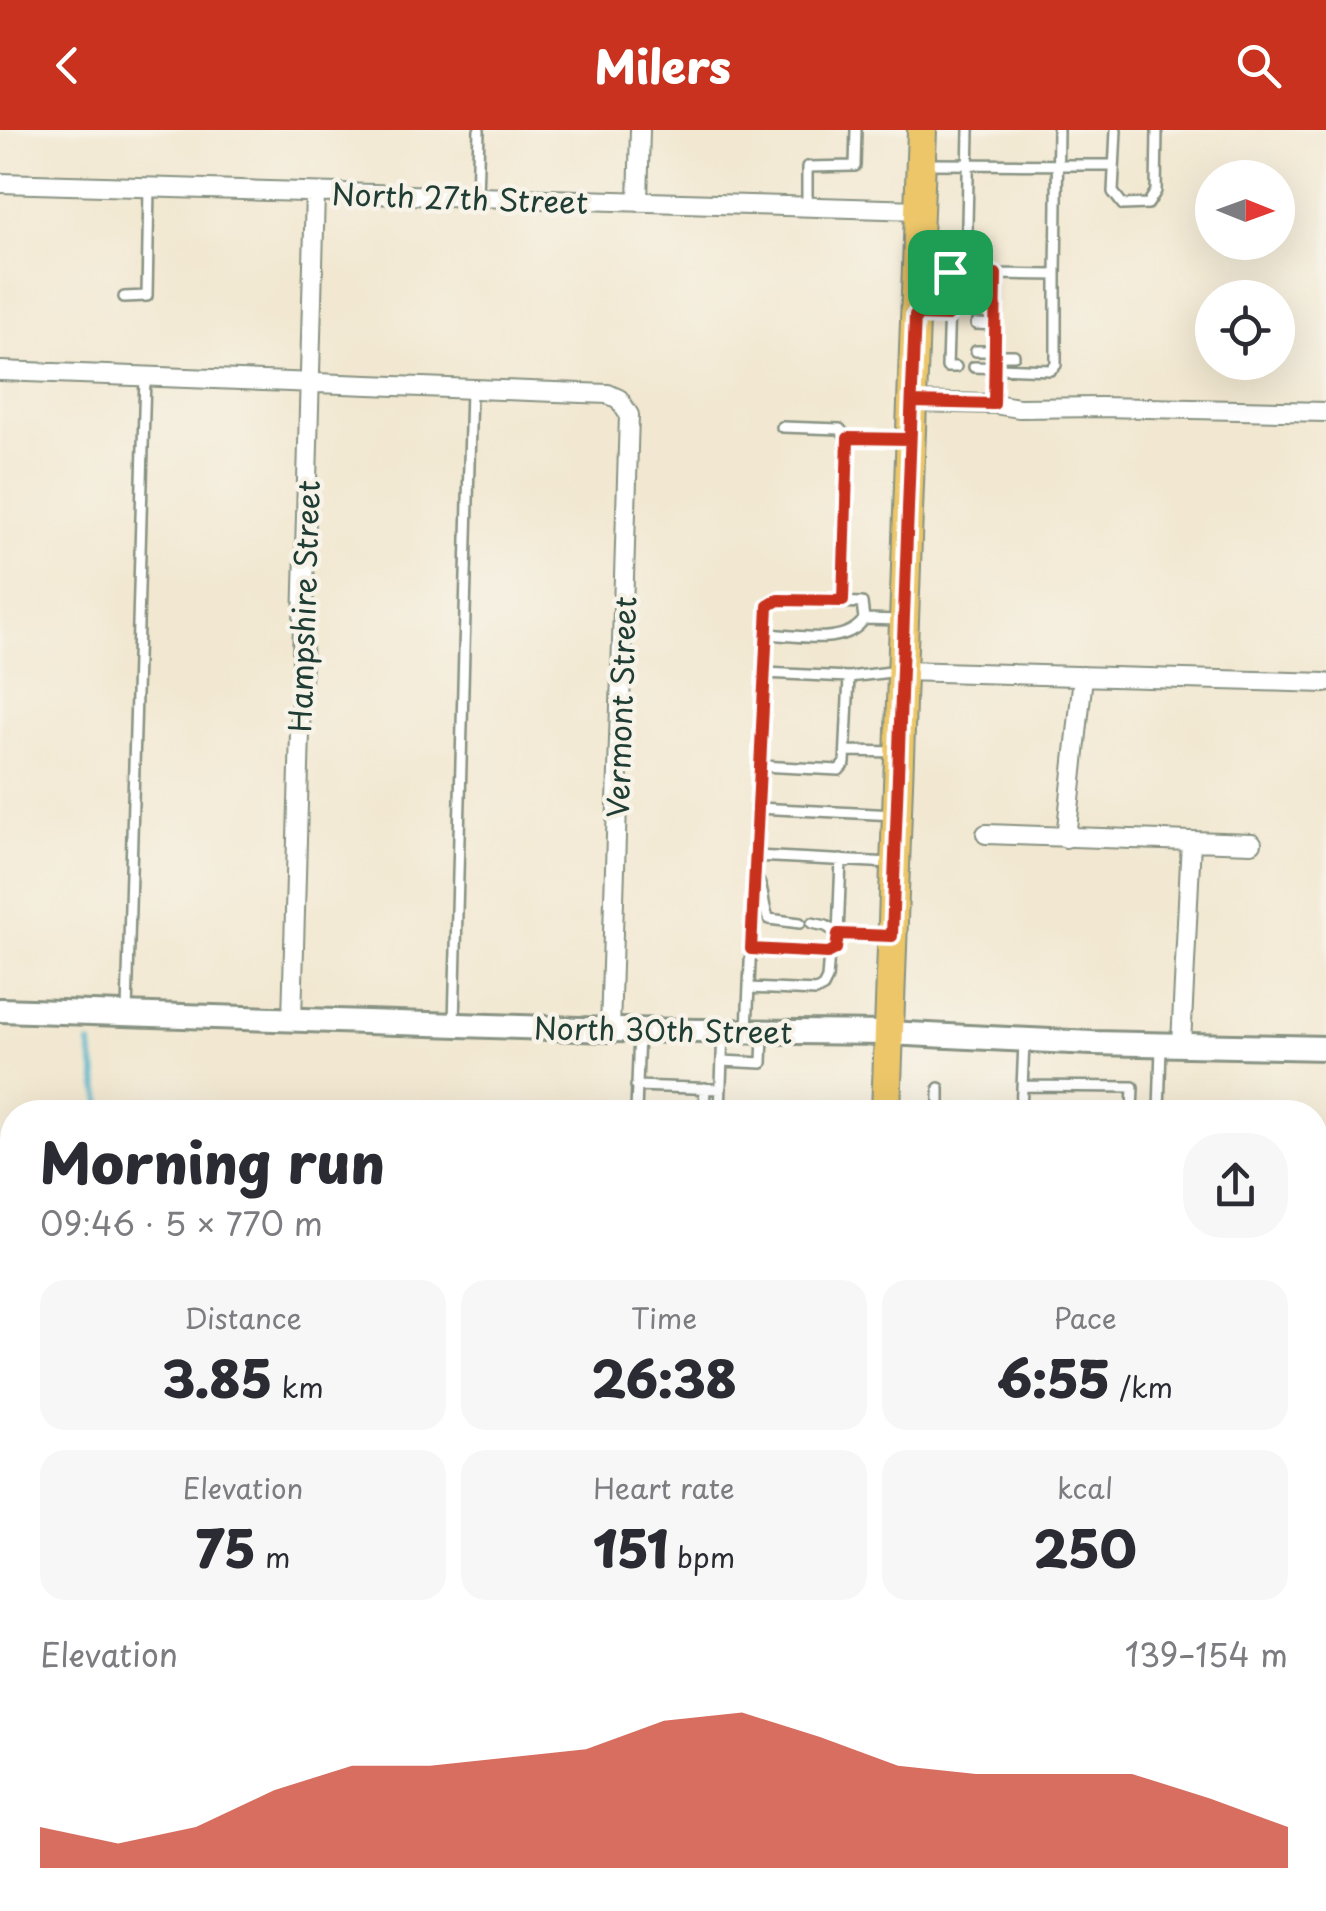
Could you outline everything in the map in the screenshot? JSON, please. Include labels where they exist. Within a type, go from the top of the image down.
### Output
[{"type":"main road","points":[[886,1100],[922,130]]},
{"type":"street","points":[[638,202],[640,130]]},
{"type":"street","name":"North 27th Street","points":[[0,184],[919,210]]},
{"type":"street","name":"Hampshire Street","points":[[292,1019],[314,193]]},
{"type":"street","points":[[0,371],[471,389]]},
{"type":"street","name":"Vermont Street","points":[[471,389],[608,394],[619,400],[629,415],[610,1030]]},
{"type":"street","points":[[912,402],[1019,408],[1326,412]]},
{"type":"street","points":[[902,670],[1326,683]]},
{"type":"street","points":[[1066,838],[1083,676]]},
{"type":"street","points":[[986,834],[1252,844]]},
{"type":"street","points":[[1171,1044],[1191,841]]},
{"type":"street","name":"North 30th Street","points":[[0,1010],[1326,1048]]},
{"type":"lane","points":[[477,198],[479,130]]},
{"type":"lane","points":[[806,206],[807,167],[854,166],[856,130]]},
{"type":"lane","points":[[966,272],[969,130]]},
{"type":"lane","points":[[974,367],[1050,370],[1056,365],[1058,130]]},
{"type":"lane","points":[[1116,130],[1113,192],[1124,205],[1148,204],[1156,191],[1157,130]]},
{"type":"lane","points":[[921,164],[1113,165]]},
{"type":"lane","points":[[124,297],[147,296],[149,188]]},
{"type":"lane","points":[[956,367],[947,367],[952,351],[954,296],[950,272],[1056,275]]},
{"type":"lane","points":[[994,404],[996,274]]},
{"type":"lane","points":[[977,297],[996,298]]},
{"type":"lane","points":[[915,315],[952,321]]},
{"type":"lane","points":[[976,324],[996,324]]},
{"type":"lane","points":[[976,351],[1014,355]]},
{"type":"lane","points":[[1042,354],[1056,354]]},
{"type":"lane","points":[[126,1014],[145,376]]},
{"type":"lane","points":[[454,1024],[471,389]]},
{"type":"lane","points":[[782,427],[840,429],[848,438],[843,601]]},
{"type":"lane","points":[[848,438],[910,439]]},
{"type":"lane","points":[[721,1100],[722,1061],[745,1030],[749,988],[757,808],[760,766],[766,634],[768,606],[778,600],[862,603],[864,619],[858,628],[838,636],[766,634]]},
{"type":"lane","points":[[864,619],[904,620]]},
{"type":"lane","points":[[764,674],[849,677],[902,670]]},
{"type":"lane","points":[[760,766],[839,770],[846,751],[849,677]]},
{"type":"lane","points":[[846,751],[899,752]]},
{"type":"lane","points":[[757,808],[896,815]]},
{"type":"lane","points":[[755,856],[894,863]]},
{"type":"lane","points":[[751,949],[828,953],[836,949],[841,860]]},
{"type":"lane","points":[[754,875],[765,890],[765,912],[769,919],[826,926],[838,934],[892,936]]},
{"type":"lane","points":[[749,988],[823,988],[828,953]]},
{"type":"lane","points":[[636,1100],[639,1030]]},
{"type":"lane","points":[[722,1061],[762,1063],[745,1030]]},
{"type":"lane","points":[[1021,1100],[1024,1040]]},
{"type":"lane","points":[[1161,1100],[1171,1044]]},
{"type":"lane","points":[[636,1086],[721,1089]]},
{"type":"lane","points":[[1022,1086],[1133,1087],[1132,1100]]},
{"type":"lane","points":[[704,1088],[704,1100]]},
{"type":"lane","points":[[938,1100],[939,1088]]},
{"type":"waterway","points":[[90,1044],[101,1100]]},
{"type":"route","points":[[950,272],[996,274],[994,404],[912,402],[892,936],[838,934],[836,949],[828,953],[751,949],[768,606],[778,600],[843,601],[848,438],[910,439],[915,315],[948,316],[950,272]]}]
